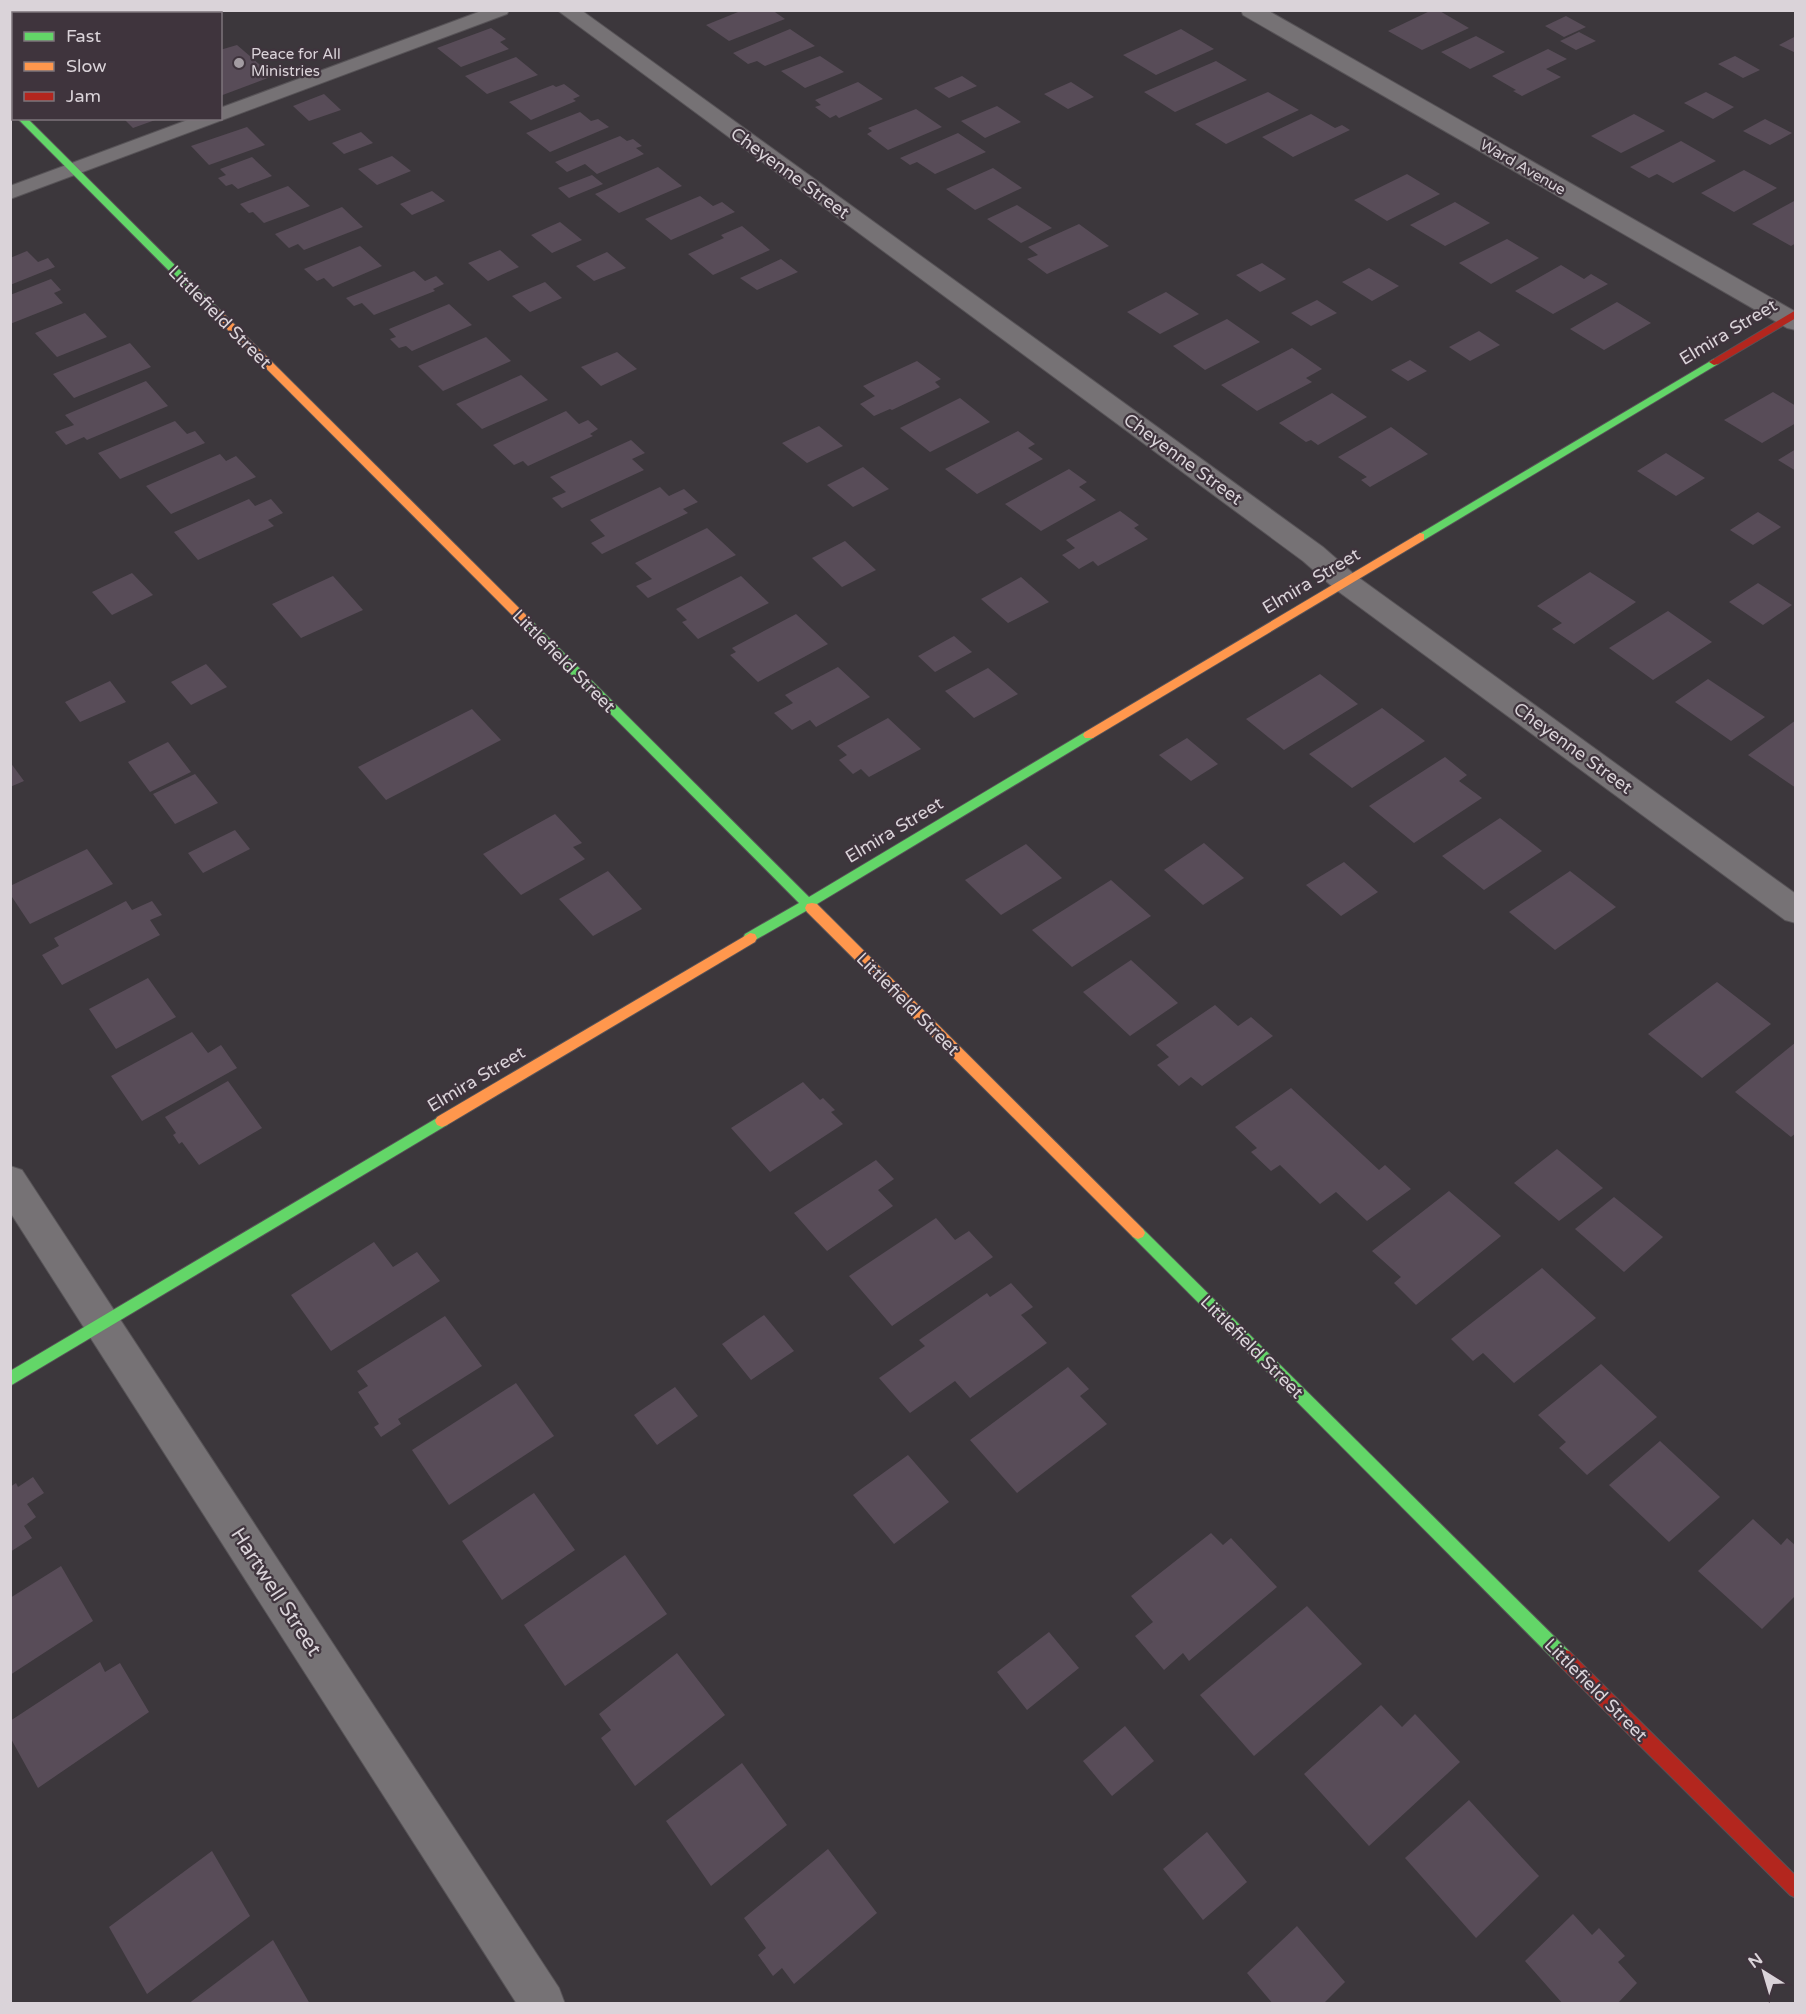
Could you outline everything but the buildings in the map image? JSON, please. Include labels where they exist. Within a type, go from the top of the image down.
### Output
[{"type":"street","name":"Cheyenne Street","points":[[567,10],[1304,547],[1345,582],[1796,911]]},
{"type":"street","name":"Ward Avenue","points":[[1251,10],[1793,318]]},
{"type":"street","name":"Littlefield Street","points":[[23,120],[1796,1889]]},
{"type":"street","name":"Elmira Street","points":[[10,1379],[1345,582],[1793,318]]},
{"type":"street","name":"Hartwell Street","points":[[10,1181],[543,2004]]},
{"type":"lane","points":[[222,114],[501,10]]},
{"type":"lane","points":[[10,193],[207,120]]},
{"type":"traffic: fast","points":[[110,12],[115,10]]},
{"type":"traffic: fast","points":[[23,120],[216,312]]},
{"type":"traffic: fast","points":[[1420,537],[1714,362]]},
{"type":"traffic: fast","points":[[528,624],[812,908]]},
{"type":"traffic: fast","points":[[750,938],[1089,735]]},
{"type":"traffic: fast","points":[[10,1379],[442,1121]]},
{"type":"traffic: fast","points":[[1138,1233],[1563,1657]]},
{"type":"traffic: slow","points":[[216,312],[528,624]]},
{"type":"traffic: slow","points":[[1089,735],[1420,537]]},
{"type":"traffic: slow","points":[[812,908],[1138,1233]]},
{"type":"traffic: slow","points":[[442,1121],[750,938]]},
{"type":"traffic: jam","points":[[1714,362],[1796,313]]},
{"type":"traffic: jam","points":[[1563,1657],[1796,1889]]},
{"type":"place","name":"Peace for All Ministries","points":[[239,63]]}]
